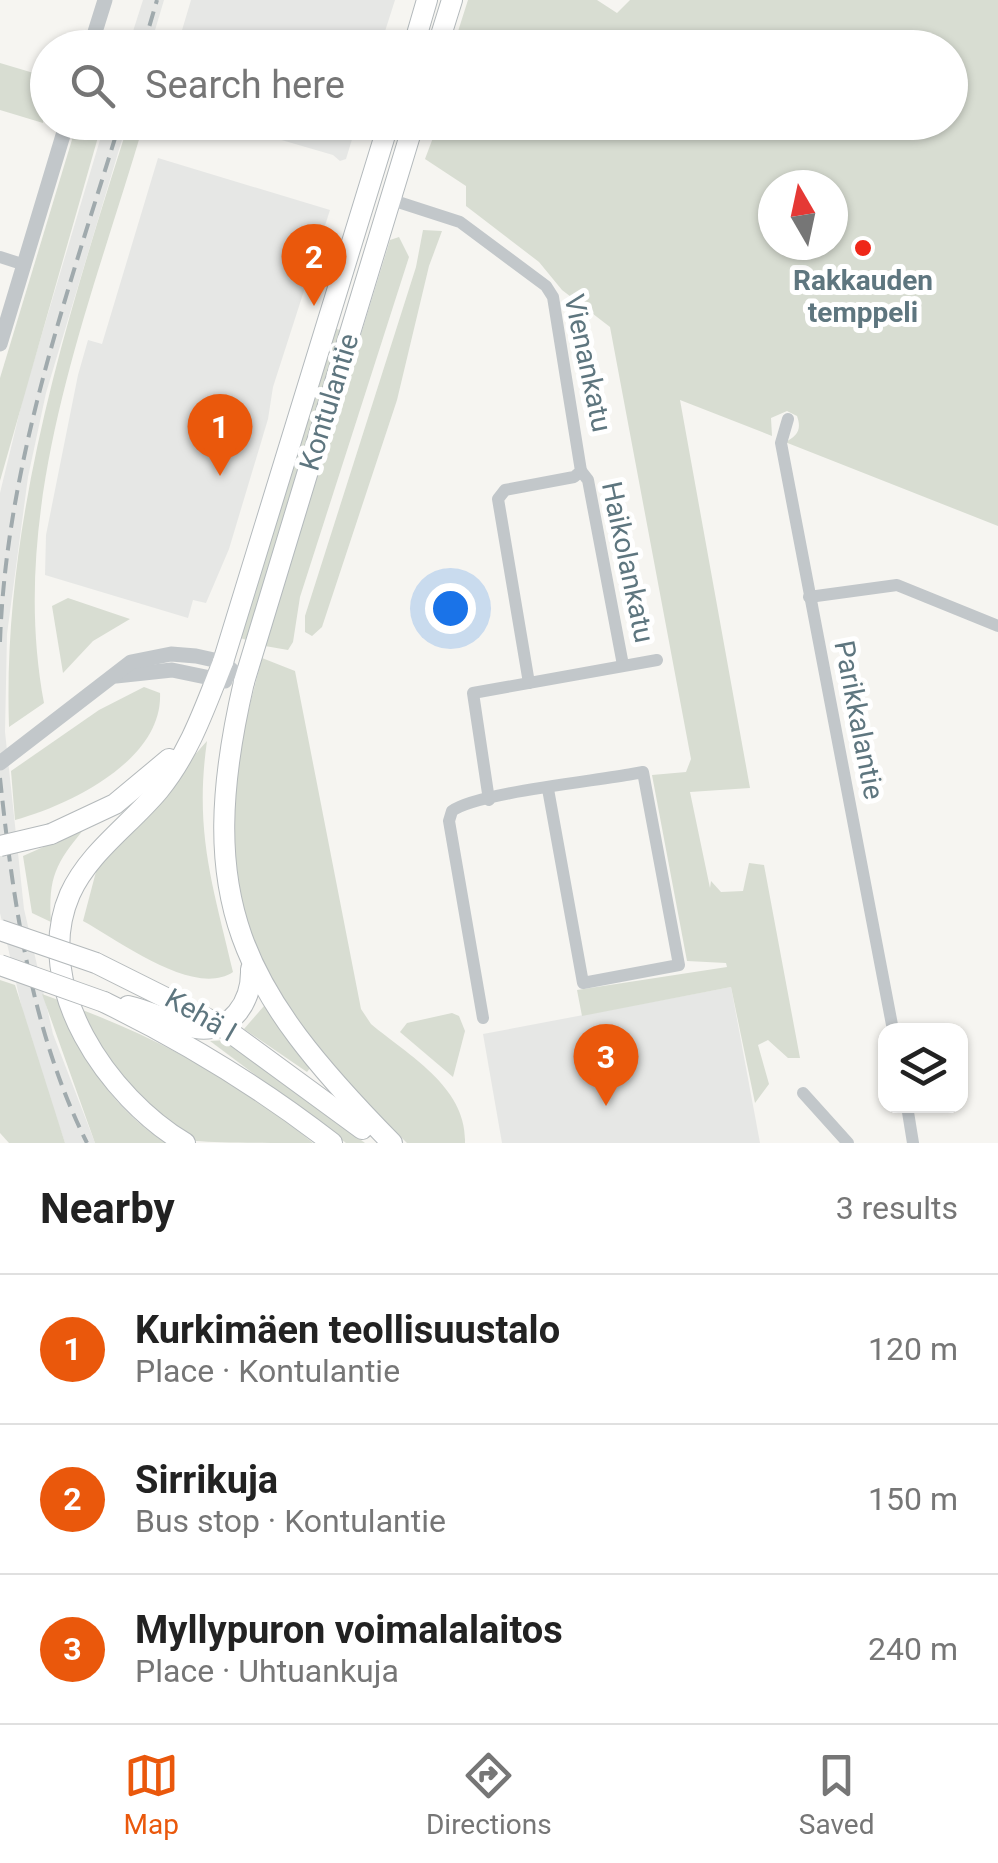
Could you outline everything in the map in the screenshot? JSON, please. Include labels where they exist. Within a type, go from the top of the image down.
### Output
[{"type":"main road","points":[[418,30],[427,0]]},
{"type":"main road","points":[[443,30],[452,0]]},
{"type":"main road","name":"Kontulantie","points":[[197,727],[219,671],[383,140]]},
{"type":"main road","name":"Kontulantie","points":[[392,1143],[319,1066],[273,1005],[251,962],[232,905],[222,825],[231,741],[244,682],[409,140]]},
{"type":"main road","points":[[0,846],[51,834],[97,816],[138,789],[197,727]]},
{"type":"main road","points":[[186,1143],[136,1105],[98,1059],[70,1001],[61,958],[61,934],[70,894],[86,867],[158,790],[197,727]]},
{"type":"main road","name":"Kehä I","points":[[0,930],[96,962],[220,1025],[306,1084],[378,1143]]},
{"type":"main road","points":[[104,1002],[154,1011],[196,1028],[220,1025],[250,998],[251,962]]},
{"type":"main road","name":"Kehä I","points":[[0,965],[104,1002],[172,1036],[270,1095],[332,1143]]},
{"type":"street","points":[[96,30],[105,0]]},
{"type":"street","points":[[0,344],[62,140]]},
{"type":"street","name":"Vienankatu","points":[[392,200],[460,222],[546,286],[556,310],[581,471],[574,477],[505,490],[498,499],[529,682]]},
{"type":"street","points":[[0,257],[24,264]]},
{"type":"street","name":"Parikkalantie","points":[[788,420],[780,443],[891,1023]]},
{"type":"street","name":"Haikolankatu","points":[[581,471],[588,480],[623,665]]},
{"type":"street","points":[[809,597],[898,585],[997,630]]},
{"type":"street","points":[[0,763],[131,662],[153,656],[196,656],[244,682]]},
{"type":"street","points":[[489,800],[473,694],[657,660]]},
{"type":"street","points":[[483,1018],[450,816],[456,807],[643,772],[680,965],[583,983],[548,790]]},
{"type":"street","points":[[803,1093],[848,1143]]},
{"type":"street","points":[[907,1113],[913,1143]]},
{"type":"shaded area","points":[[143,0],[164,0],[155,30],[133,30]]},
{"type":"shaded area","points":[[191,0],[395,0],[385,30],[182,30]]},
{"type":"shaded area","points":[[468,0],[597,0],[617,13],[630,0],[998,0],[998,526],[785,442],[799,429],[797,416],[787,411],[771,418],[772,436],[680,400],[750,788],[690,792],[710,888],[711,881],[721,892],[743,891],[749,863],[764,865],[800,1058],[788,1058],[768,1040],[758,1045],[769,1084],[755,1103],[731,987],[582,1016],[577,990],[727,967],[726,963],[687,961],[652,775],[686,772],[691,759],[610,327],[562,290],[539,262],[466,206],[466,186],[425,159],[432,140],[968,140],[968,30],[458,30]]},
{"type":"shaded area","points":[[0,63],[30,72],[30,119],[0,110]]},
{"type":"shaded area","points":[[72,140],[97,140],[0,481],[0,378]]},
{"type":"shaded area","points":[[100,140],[122,140],[46,393],[28,477],[7,634],[5,732],[24,909],[53,1034],[95,1143],[65,1143],[29,1039],[0,913],[0,493],[24,394]]},
{"type":"shaded area","points":[[123,140],[139,140],[78,336],[45,482],[36,555],[35,629],[44,703],[9,727],[16,573],[28,496],[43,420]]},
{"type":"shaded area","points":[[281,140],[352,140],[346,159],[340,161],[333,155]]},
{"type":"shaded area","points":[[158,158],[330,210],[273,387],[268,419],[229,549],[206,603],[193,600],[188,618],[45,575],[46,535],[78,375],[88,340],[102,344]]},
{"type":"shaded area","points":[[423,230],[442,231],[429,266],[397,400],[322,627],[312,636],[305,632],[305,616],[416,267]]},
{"type":"shaded area","points":[[399,237],[409,257],[300,597],[293,642],[288,650],[265,646],[390,240]]},
{"type":"shaded area","points":[[334,328],[340,330],[247,640],[240,638]]},
{"type":"shaded area","points":[[68,598],[130,619],[93,641],[63,673],[52,606]]},
{"type":"shaded area","points":[[262,658],[295,671],[361,1009],[371,1024],[446,1089],[457,1105],[465,1143],[407,1143],[349,1084],[296,1020],[255,948],[241,910],[231,843],[234,789]]},
{"type":"shaded area","points":[[144,687],[160,693],[157,717],[130,759],[86,791],[15,820],[11,771],[99,710]]},
{"type":"shaded area","points":[[207,741],[204,831],[233,972],[217,978],[178,973],[83,921],[98,864]]},
{"type":"shaded area","points":[[84,829],[56,871],[51,922],[32,913],[23,856]]},
{"type":"shaded area","points":[[0,980],[15,985],[65,1143],[9,1143],[0,1133]]},
{"type":"shaded area","points":[[731,987],[760,1143],[502,1143],[483,1034]]},
{"type":"shaded area","points":[[42,994],[61,1001],[89,1063],[115,1099],[166,1143],[95,1143]]},
{"type":"shaded area","points":[[264,1006],[310,1068],[307,1072],[244,1029]]},
{"type":"shaded area","points":[[80,1009],[202,1066],[313,1143],[196,1141],[177,1132],[159,1119],[128,1085]]},
{"type":"shaded area","points":[[452,1013],[459,1016],[465,1031],[453,1077],[400,1032],[407,1023]]},
{"type":"shaded area","points":[[228,1040],[365,1143],[346,1143],[210,1041]]},
{"type":"railway","points":[[148,30],[157,0]]},
{"type":"railway","points":[[0,642],[5,576],[27,444],[61,314],[114,140]]},
{"type":"railway","points":[[0,778],[27,965],[52,1056],[87,1143]]},
{"type":"place","name":"Rakkauden temppeli","points":[[863,248]]},
{"type":"place","name":"Sirrikuja","points":[[314,306]]},
{"type":"place","name":"Kurkimäen teollisuustalo","points":[[220,476]]},
{"type":"place","name":"Myllypuron voimalalaitos","points":[[606,1106]]}]
